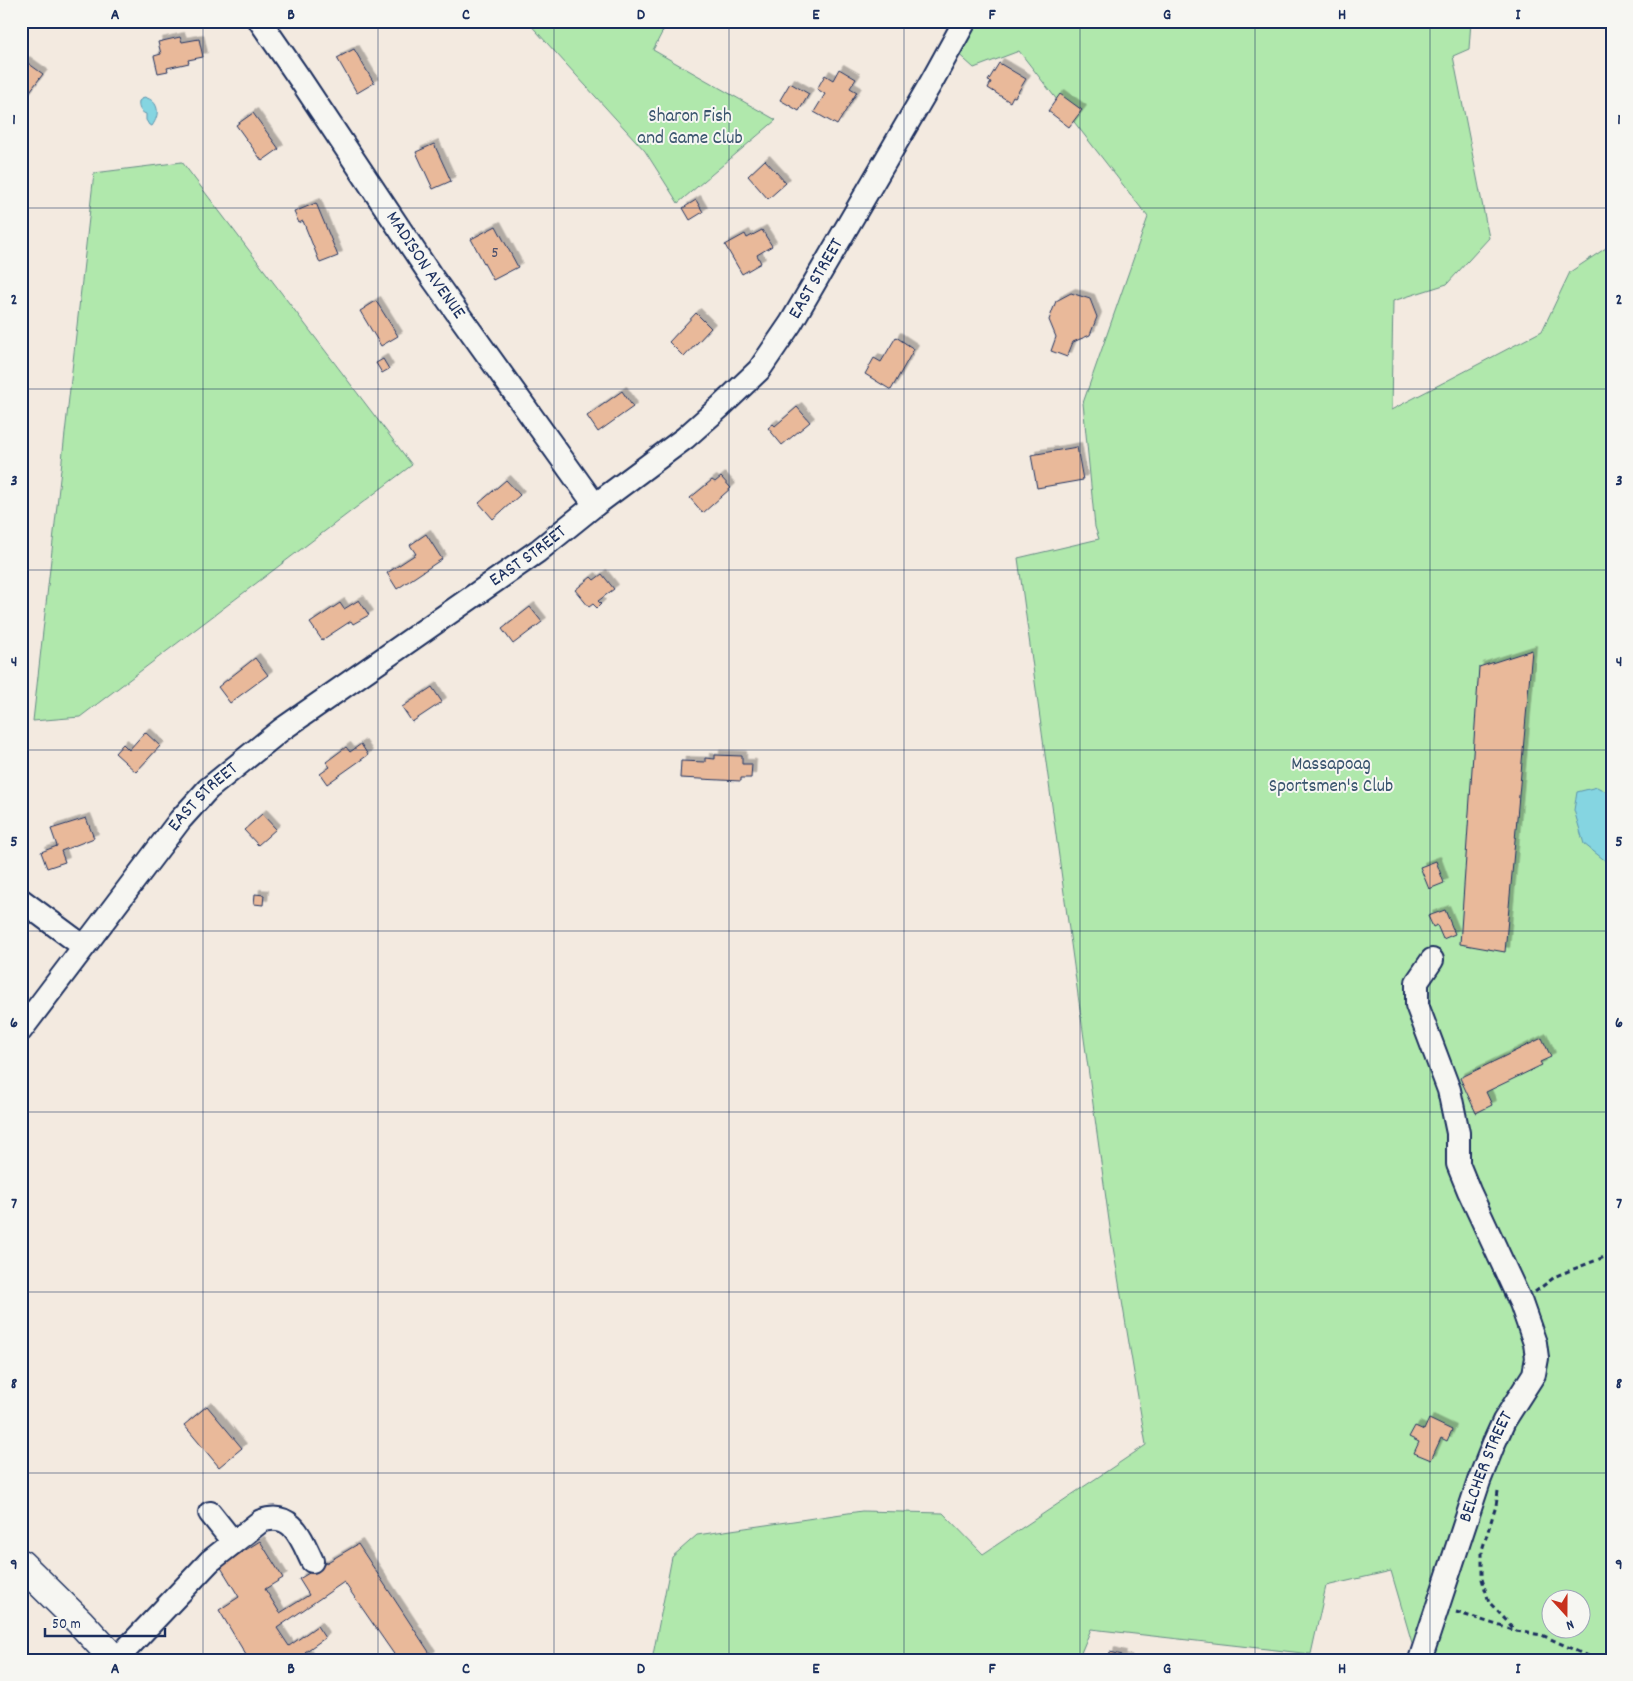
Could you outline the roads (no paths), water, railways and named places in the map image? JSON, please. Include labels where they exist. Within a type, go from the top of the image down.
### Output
[{"type":"main road","points":[[21,1564],[80,1622],[115,1660]]},
{"type":"street","name":"MADISON AVENUE","points":[[260,21],[431,276],[595,505]]},
{"type":"street","name":"EAST STREET","points":[[21,1030],[180,820],[208,789],[281,730],[538,551],[595,505],[686,438],[759,370],[791,323],[965,21]]},
{"type":"street","points":[[21,900],[84,946]]},
{"type":"street","name":"BELCHER STREET","points":[[1420,1660],[1494,1443],[1504,1421],[1534,1374],[1537,1358],[1535,1343],[1521,1303],[1469,1192],[1458,1164],[1458,1133],[1449,1090],[1417,1006],[1416,982],[1432,960]]},
{"type":"street","points":[[210,1514],[233,1542]]},
{"type":"street","points":[[115,1660],[210,1561],[261,1521],[269,1518],[279,1518],[292,1526],[312,1561]]},
{"type":"water","points":[[144,97],[156,105],[157,113],[152,126],[149,125],[146,120],[146,114],[139,107],[139,101]]},
{"type":"water","points":[[1597,787],[1612,795],[1612,860],[1607,862],[1584,844],[1574,810],[1577,792]]},
{"type":"park label","name":"Sharon Fish and Game Club","points":[[690,128]]},
{"type":"park label","name":"Massapoag Sportsmen's Club","points":[[1331,776]]}]
